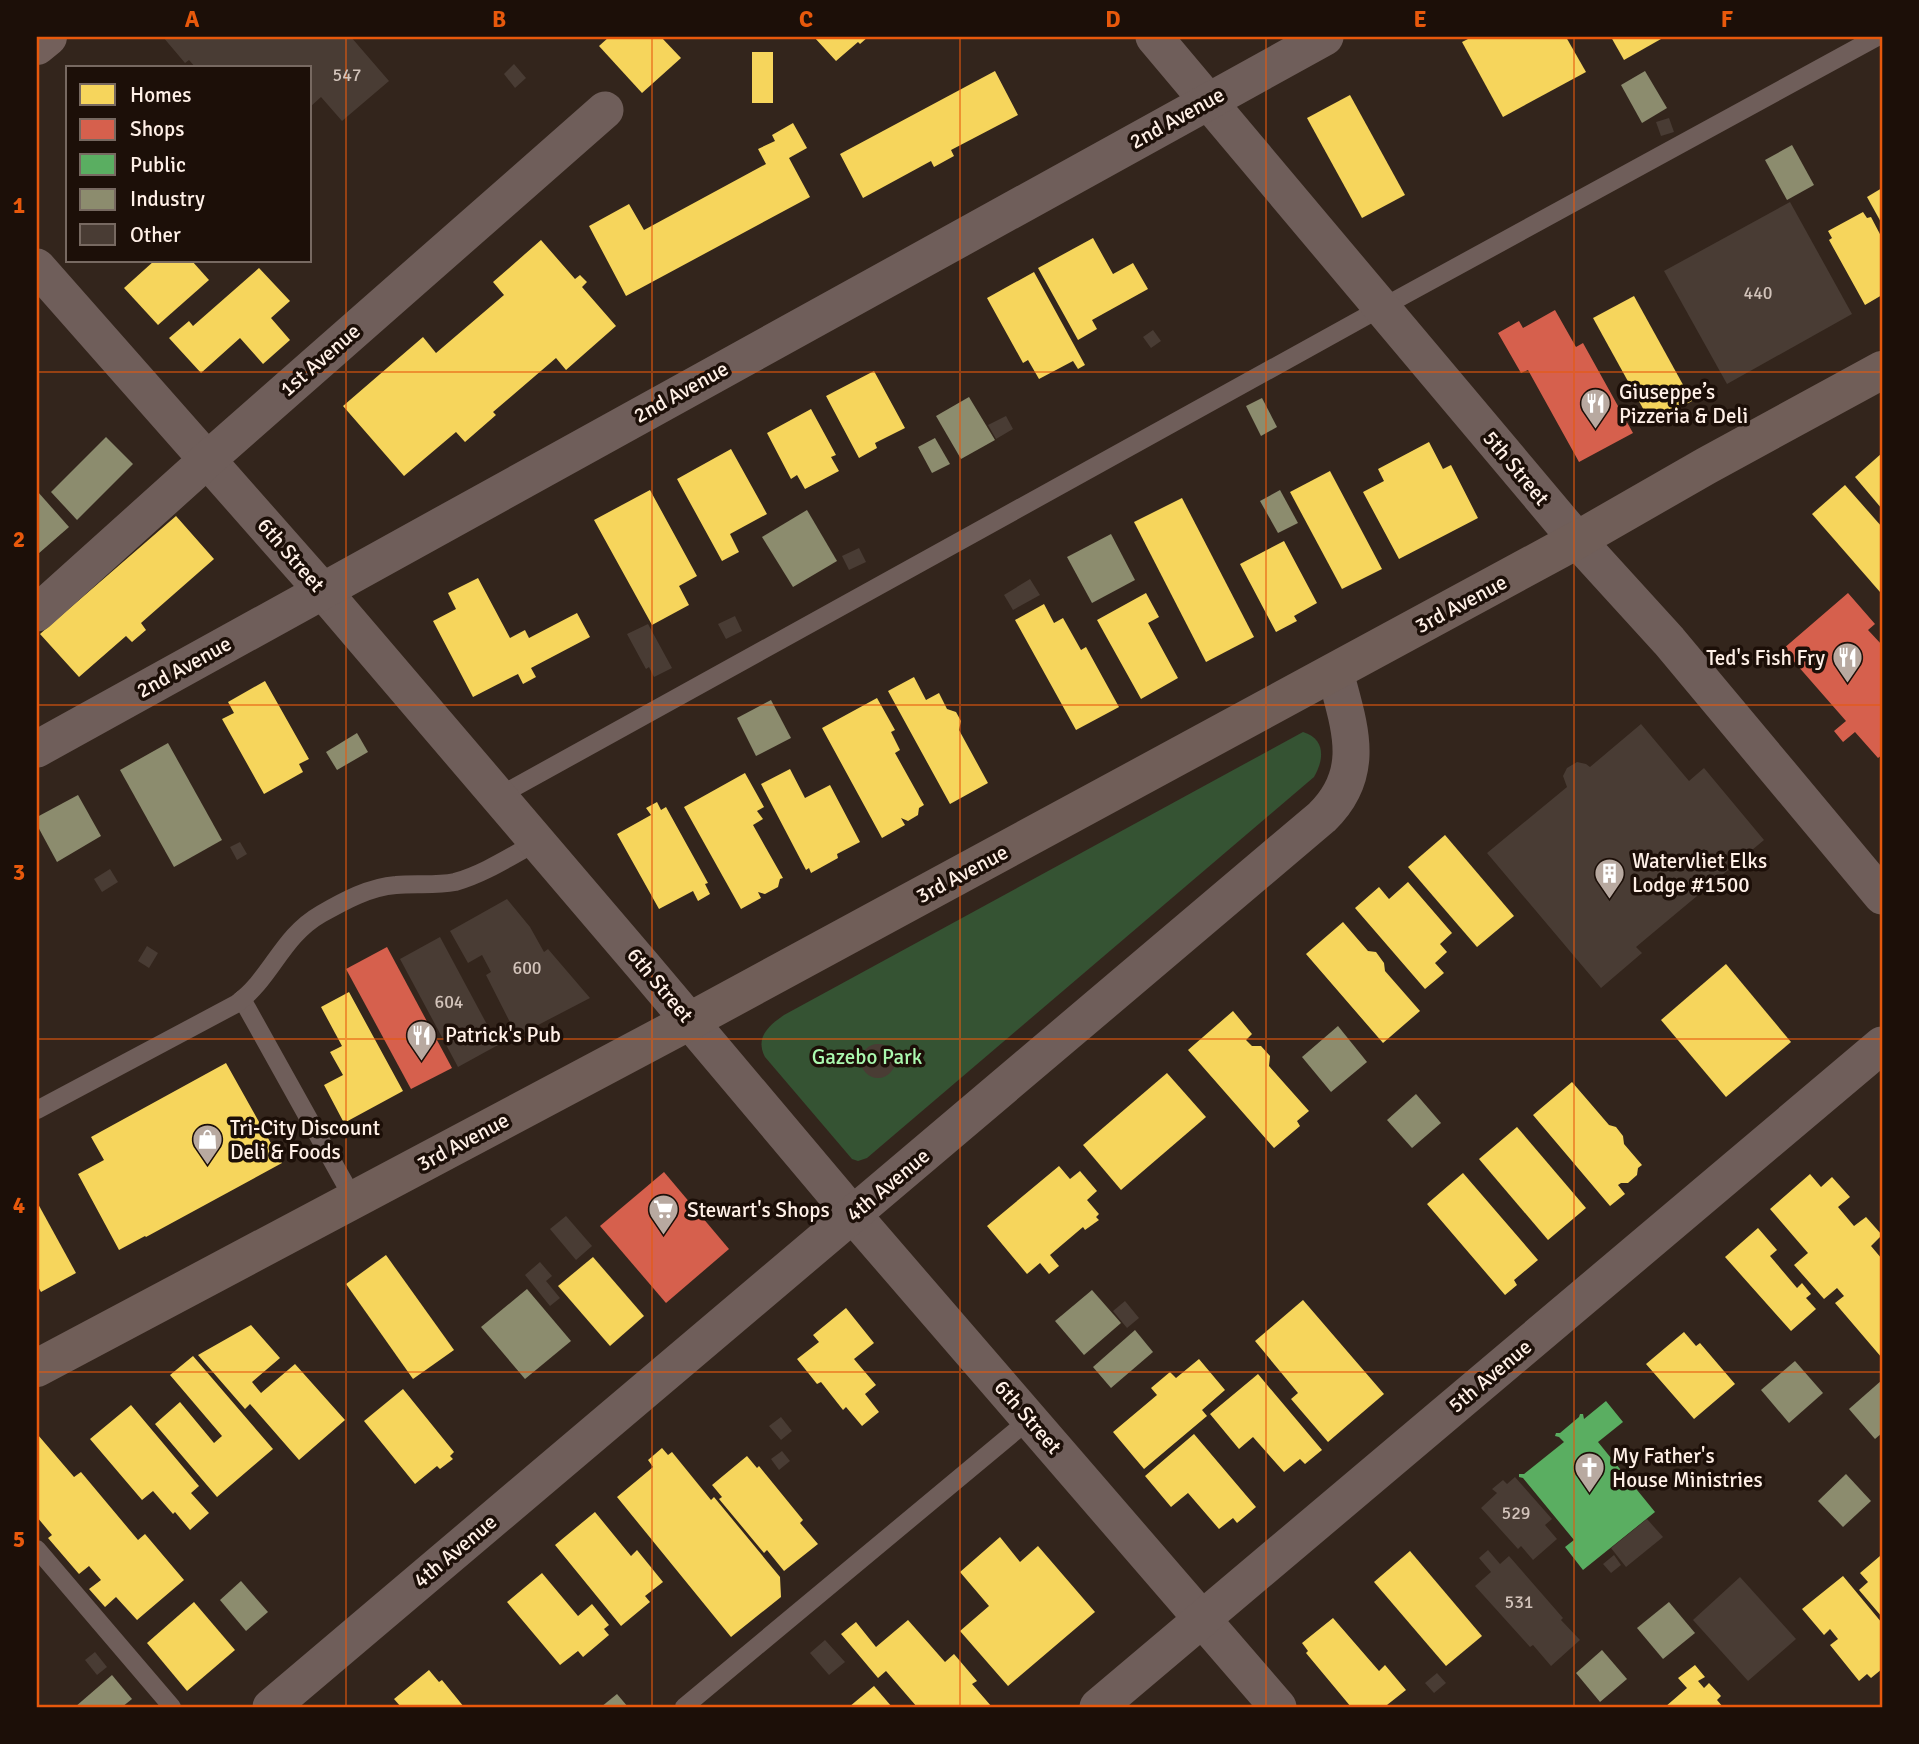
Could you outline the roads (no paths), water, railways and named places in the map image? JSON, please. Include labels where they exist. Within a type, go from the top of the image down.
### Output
[{"type":"main road","name":"3rd Avenue","points":[[37,1368],[690,1021],[1577,540],[1882,370]]},
{"type":"street","points":[[37,46],[48,37]]},
{"type":"street","name":"5th Street","points":[[1154,37],[1577,540],[1669,641],[1882,896]]},
{"type":"street","name":"2nd Avenue","points":[[37,749],[1325,37]]},
{"type":"street","name":"1st Avenue","points":[[37,613],[605,110]]},
{"type":"street","name":"6th Street","points":[[37,267],[322,590],[853,1215],[1278,1707]]},
{"type":"street","name":"4th Avenue","points":[[271,1707],[1310,828],[1342,791],[1350,771],[1350,732],[1335,672]]},
{"type":"street","name":"5th Avenue","points":[[1098,1707],[1882,1045]]},
{"type":"lane","points":[[499,796],[1877,37]]},
{"type":"lane","points":[[37,1110],[242,999],[257,985],[298,930],[341,903],[381,887],[438,885],[468,878],[537,842]]},
{"type":"lane","points":[[242,999],[354,1200]]},
{"type":"lane","points":[[684,1707],[1030,1419]]},
{"type":"lane","points":[[37,1549],[172,1707]]},
{"type":"place","name":"Giuseppe’s Pizzeria & Deli","points":[[1596,431]]},
{"type":"place","name":"Ted's Fish Fry","points":[[1848,685]]},
{"type":"place","name":"Watervliet Elks Lodge #1500","points":[[1609,900]]},
{"type":"place","name":"Patrick's Pub","points":[[422,1062]]},
{"type":"place","name":"Tri-City Discount Deli & Foods","points":[[207,1167]]},
{"type":"place","name":"Stewart's Shops","points":[[664,1237]]},
{"type":"place","name":"My Father's House Ministries","points":[[1589,1495]]},
{"type":"park label","name":"Gazebo Park","points":[[867,1057]]}]
